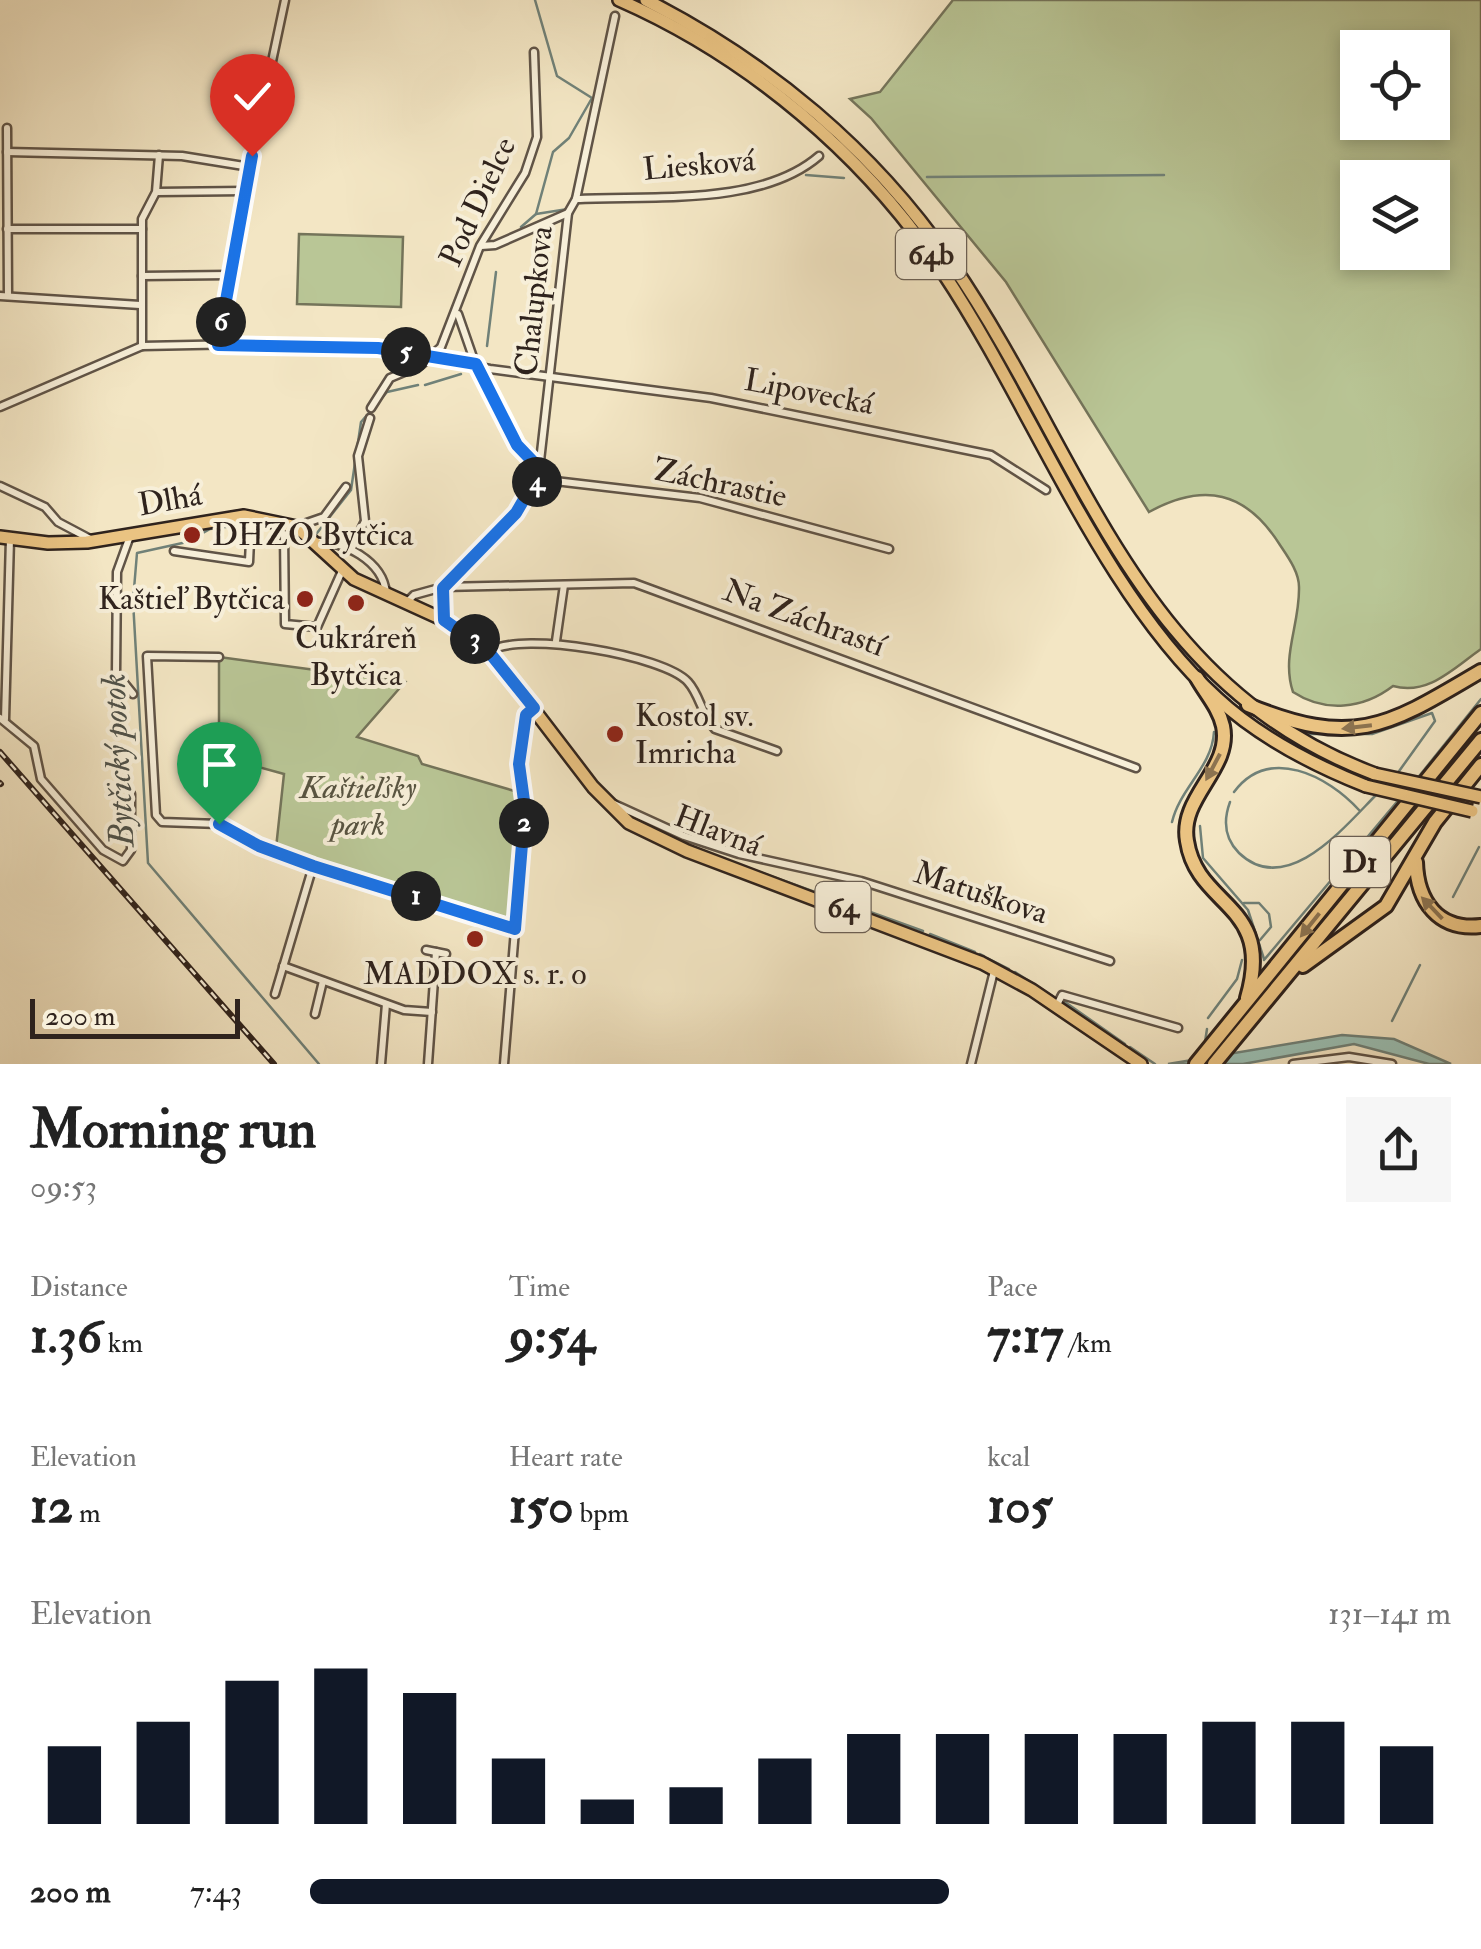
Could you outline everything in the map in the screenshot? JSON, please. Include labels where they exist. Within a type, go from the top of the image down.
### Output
[{"type":"highway","points":[[1248,705],[1316,728],[1369,727],[1421,707],[1481,671]]},
{"type":"highway","points":[[1198,678],[1219,714],[1224,742],[1192,806],[1186,836],[1196,867],[1239,914],[1250,938],[1253,974],[1246,1016]]},
{"type":"highway","name":"D1","points":[[1214,1064],[1246,1016],[1481,713]]},
{"type":"highway","name":"D1","points":[[1196,1064],[1289,976],[1481,740]]},
{"type":"highway","points":[[1289,976],[1374,918],[1397,892],[1436,822],[1481,765]]},
{"type":"highway","points":[[1416,858],[1418,886],[1430,910],[1454,925],[1481,926]]},
{"type":"main road","name":"64b","points":[[619,0],[706,46],[755,78],[826,136],[892,206],[962,300],[1137,605],[1198,678],[1261,732],[1312,762],[1366,786],[1477,813]]},
{"type":"main road","name":"64b","points":[[646,0],[712,36],[786,87],[836,130],[910,208],[967,287],[1147,596],[1198,661],[1248,705],[1294,737],[1375,774],[1481,797]]},
{"type":"main road","name":"Dlhá","points":[[5,538],[92,541],[130,536],[181,542],[251,521],[297,527],[342,570],[444,620],[489,652]]},
{"type":"main road","name":"Hlavná","points":[[489,652],[608,804],[658,839],[924,938],[994,970],[1057,1006],[1141,1064]]},
{"type":"street","points":[[218,345],[285,0]]},
{"type":"street","name":"Chalupkova","points":[[443,588],[516,513],[541,470],[568,213],[576,199],[615,16]]},
{"type":"street","name":"Pod Dielce","points":[[434,357],[458,313],[480,246],[532,157],[538,111],[534,52]]},
{"type":"street","points":[[6,128],[4,183],[8,229],[4,296],[140,305]]},
{"type":"street","points":[[7,152],[159,155],[250,167]]},
{"type":"street","points":[[0,406],[142,346],[142,230],[156,192],[159,155]]},
{"type":"street","name":"Liesková","points":[[576,199],[759,188],[791,177],[819,156]]},
{"type":"street","points":[[156,192],[245,191]]},
{"type":"street","points":[[480,246],[495,245],[568,213]]},
{"type":"street","points":[[8,229],[142,230]]},
{"type":"street","points":[[142,276],[229,275]]},
{"type":"street","name":"Pod Dielce","points":[[458,313],[478,366],[517,445],[541,470]]},
{"type":"street","name":"Lipovecká","points":[[142,346],[346,346],[764,408],[991,454],[1046,490]]},
{"type":"street","points":[[371,408],[390,378],[434,357]]},
{"type":"street","points":[[352,548],[365,521],[358,456],[370,418]]},
{"type":"street","name":"Záchrastie","points":[[538,479],[700,498],[889,548]]},
{"type":"street","points":[[0,486],[44,508],[58,522],[92,541]]},
{"type":"street","points":[[297,527],[324,517],[346,488]]},
{"type":"street","points":[[181,542],[249,562],[251,521]]},
{"type":"street","points":[[284,534],[285,624],[316,627],[342,570]]},
{"type":"street","points":[[130,536],[117,572],[116,673],[133,694]]},
{"type":"street","points":[[5,538],[7,668],[2,719],[34,746],[41,779],[103,850],[123,860],[131,850],[131,794]]},
{"type":"street","points":[[315,542],[352,548],[386,583],[386,594]]},
{"type":"street","name":"Na Záchrastí","points":[[443,588],[634,583],[1136,768]]},
{"type":"street","points":[[556,641],[564,585]]},
{"type":"street","points":[[407,602],[414,594],[443,588],[444,620]]},
{"type":"street","points":[[489,652],[506,643],[556,641],[681,676],[715,729],[777,751]]},
{"type":"street","points":[[219,656],[147,656],[156,814],[162,822],[219,824],[259,846],[313,866],[515,929]]},
{"type":"street","points":[[0,679],[7,668]]},
{"type":"street","points":[[504,1064],[525,808],[519,764],[526,715],[534,708]]},
{"type":"street","name":"Matuškova","points":[[608,804],[721,848],[861,881],[1110,961]]},
{"type":"street","points":[[275,994],[313,866]]},
{"type":"street","points":[[426,950],[446,954]]},
{"type":"street","points":[[428,1064],[436,952]]},
{"type":"street","points":[[283,966],[386,1004],[432,1012]]},
{"type":"street","points":[[971,1064],[994,970]]},
{"type":"street","points":[[316,1014],[323,981]]},
{"type":"street","points":[[1057,1006],[1062,995],[1178,1028]]},
{"type":"street","points":[[381,1064],[386,1004]]},
{"type":"street","points":[[1293,1064],[1349,1057],[1392,1064]]},
{"type":"green space","points":[[953,0],[1481,0],[1481,649],[1429,684],[1393,686],[1357,704],[1318,703],[1293,692],[1289,666],[1299,581],[1267,527],[1238,503],[1222,497],[1188,497],[1149,512],[1006,282],[871,118],[850,99],[880,92]]},
{"type":"green space","points":[[299,234],[403,237],[401,307],[297,304]]},
{"type":"green space","name":"Kaštieľsky park","points":[[219,657],[405,682],[357,737],[418,756],[422,764],[518,792],[522,804],[514,920],[509,923],[276,848],[284,774],[219,756]]},
{"type":"water","points":[[1342,1035],[1394,1039],[1451,1064],[1429,1064],[1354,1044],[1243,1064],[1168,1064]]},
{"type":"waterway","name":"Bytčický potok","points":[[521,227],[536,214],[553,152],[569,138],[592,98],[557,76],[535,0]]},
{"type":"waterway","points":[[806,175],[844,178]]},
{"type":"waterway","points":[[927,177],[1164,175]]},
{"type":"waterway","points":[[536,214],[568,209]]},
{"type":"waterway","name":"Bytčický potok","points":[[487,346],[496,272]]},
{"type":"waterway","name":"Bytčický potok","points":[[425,385],[461,374]]},
{"type":"waterway","name":"Bytčický potok","points":[[317,533],[351,490],[361,422],[387,392],[418,385]]},
{"type":"waterway","name":"Bytčický potok","points":[[249,524],[210,529],[187,542],[137,553],[133,601],[148,863],[319,1064]]},
{"type":"waterway","points":[[1416,780],[1481,699]]},
{"type":"waterway","points":[[1305,734],[1372,734],[1432,713],[1435,721],[1397,774]]},
{"type":"waterway","points":[[1172,822],[1208,756],[1214,732]]},
{"type":"waterway","points":[[1234,792],[1248,778],[1264,770],[1281,768],[1315,777],[1359,810]]},
{"type":"waterway","points":[[1230,802],[1226,829],[1234,847],[1257,865],[1276,868],[1296,863],[1314,852],[1377,794]]},
{"type":"waterway","points":[[1264,960],[1401,797]]},
{"type":"waterway","points":[[1200,826],[1203,858],[1248,910],[1264,959]]},
{"type":"waterway","points":[[1453,897],[1479,847]]},
{"type":"waterway","points":[[746,867],[923,931]]},
{"type":"waterway","points":[[1244,903],[1259,903],[1269,914],[1271,927],[1260,940]]},
{"type":"waterway","points":[[930,934],[975,952]]},
{"type":"waterway","points":[[980,954],[984,956]]},
{"type":"waterway","points":[[987,958],[1009,969]]},
{"type":"waterway","points":[[1208,1018],[1237,979],[1242,960]]},
{"type":"waterway","points":[[1392,1021],[1420,965]]},
{"type":"waterway","points":[[1015,972],[1054,997]]},
{"type":"waterway","points":[[1065,1002],[1125,1044]]},
{"type":"waterway","points":[[1205,1042],[1207,1029]]},
{"type":"waterway","points":[[1130,1047],[1155,1064]]},
{"type":"railway","points":[[0,752],[274,1064]]},
{"type":"place","name":"DHZO Bytčica","points":[[192,535]]},
{"type":"place","name":"Kaštieľ Bytčica","points":[[305,599]]},
{"type":"place","name":"Cukráreň Bytčica","points":[[356,603]]},
{"type":"place","name":"Kostol sv. Imricha","points":[[615,734]]},
{"type":"place","name":"MADDOX s. r. o","points":[[475,939]]},
{"type":"route","points":[[219,824],[259,846],[313,866],[515,929],[525,808],[519,764],[526,715],[534,708],[489,652],[444,620],[443,588],[516,513],[541,470],[529,462],[517,445],[476,364],[378,348],[298,343],[218,345],[252,156]]}]
